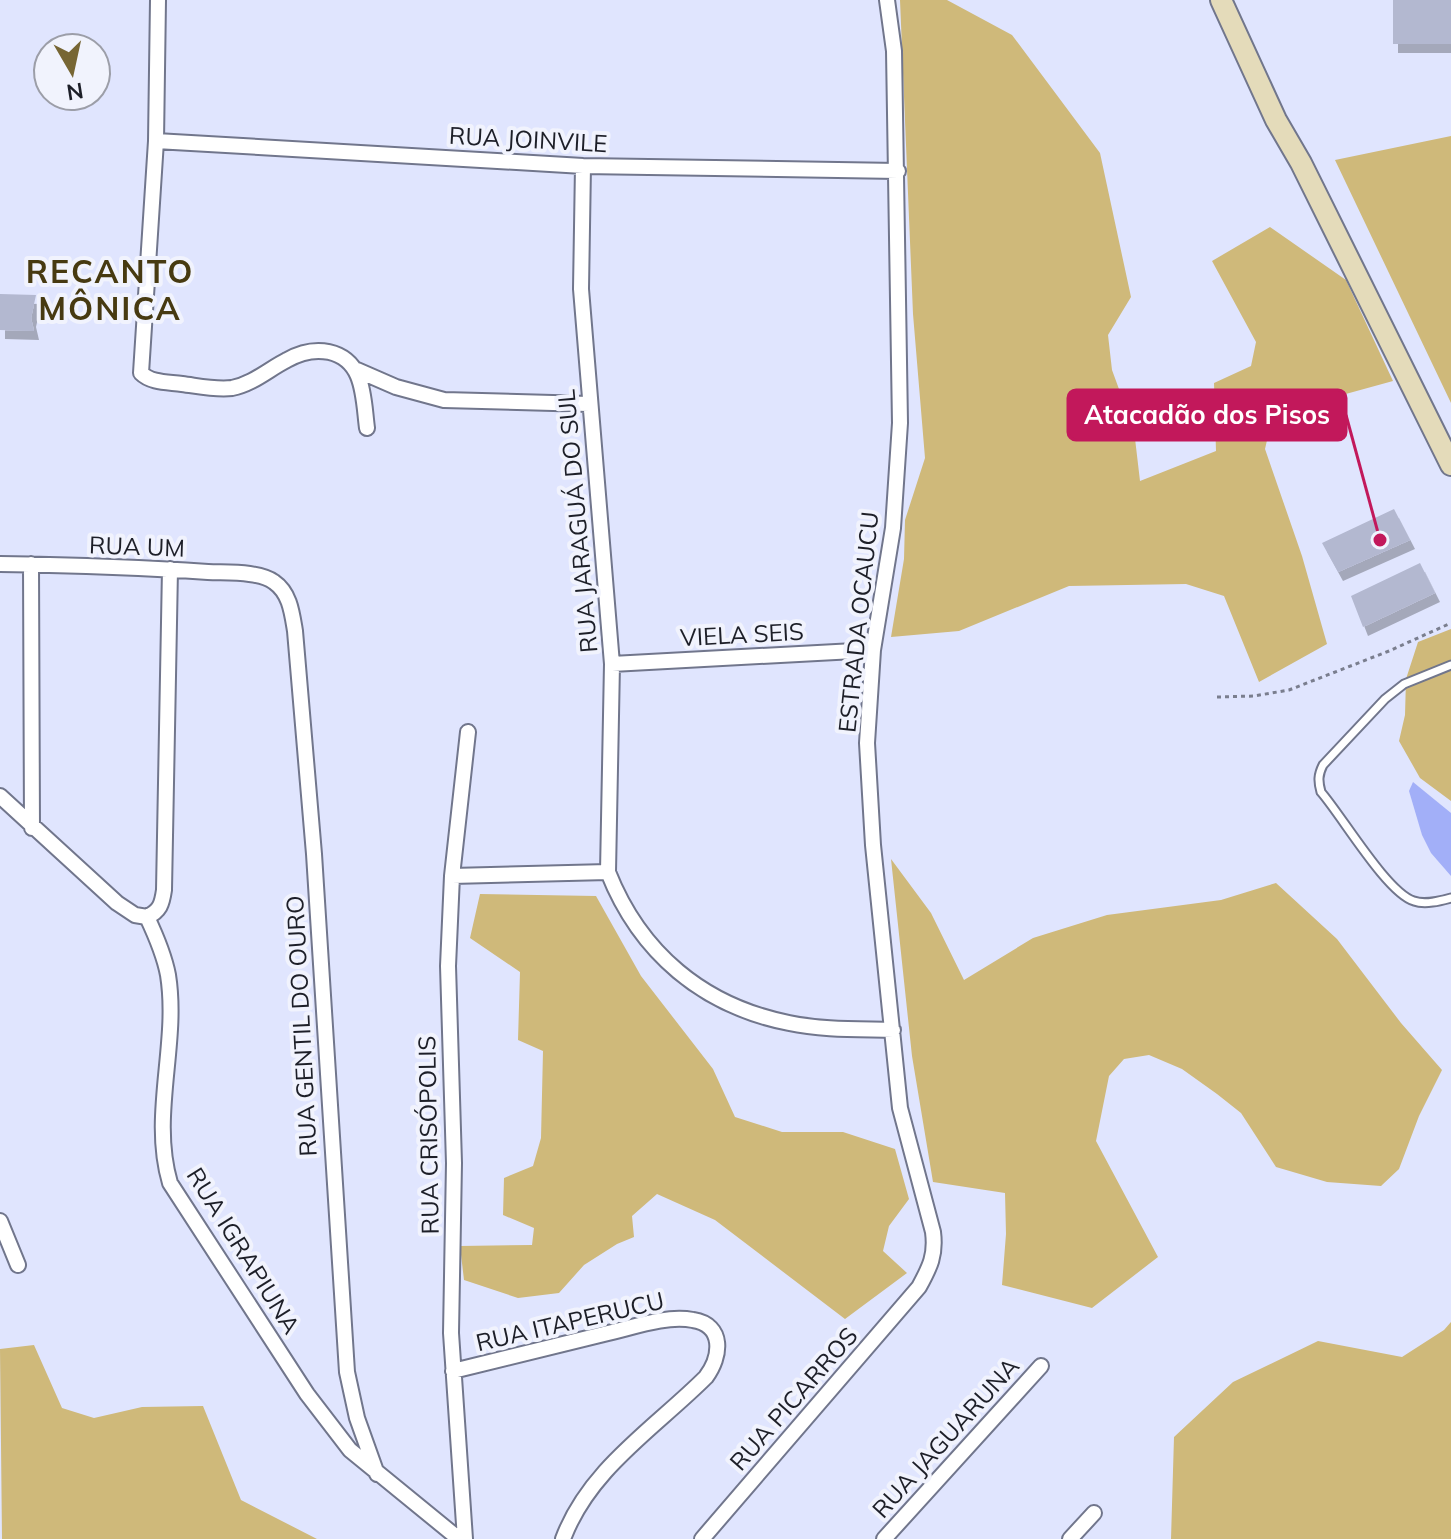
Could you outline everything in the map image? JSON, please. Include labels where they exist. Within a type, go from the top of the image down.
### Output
[{"type":"main road","points":[[1221,0],[1276,120],[1301,163],[1451,465]]},
{"type":"street","points":[[158,0],[156,141],[140,367],[144,377],[212,388],[232,388],[265,375],[305,352],[320,350],[348,359],[357,370],[396,387],[444,400],[589,404]]},
{"type":"street","name":"ESTRADA OCAUCU","points":[[887,0],[894,51],[898,171],[899,437],[893,528],[873,650],[867,743],[873,845],[900,1108],[935,1250],[933,1262],[919,1287]]},
{"type":"street","name":"RUA JOINVILE","points":[[156,141],[583,166],[898,171]]},
{"type":"street","name":"RUA JARAGUÁ DO SUL","points":[[583,166],[581,289],[612,664],[608,872]]},
{"type":"street","points":[[357,370],[367,428]]},
{"type":"street","name":"RUA UM","points":[[0,564],[170,569],[272,580]]},
{"type":"street","points":[[31,564],[32,828]]},
{"type":"street","points":[[0,796],[117,903],[135,915],[147,917],[157,913],[164,890],[170,569]]},
{"type":"street","name":"RUA GENTIL DO OURO","points":[[272,580],[283,590],[290,604],[295,631],[314,854],[347,1372],[357,1418],[377,1474]]},
{"type":"street","name":"VIELA SEIS","points":[[612,664],[873,650]]},
{"type":"street","name":"RUA CRISÓPOLIS","points":[[465,1539],[451,1333],[454,1163],[448,966],[452,876],[468,732]]},
{"type":"street","points":[[452,876],[608,872],[621,904],[642,936],[670,967],[710,994],[742,1010],[789,1023],[893,1030]]},
{"type":"street","name":"RUA IGRAPIUNA","points":[[147,917],[168,975],[170,1022],[162,1145],[170,1183],[307,1394],[350,1450],[459,1539]]},
{"type":"street","points":[[0,1221],[18,1265]]},
{"type":"street","name":"RUA PICARROS","points":[[702,1539],[919,1287]]},
{"type":"street","name":"RUA ITAPERUCU","points":[[453,1371],[651,1323],[694,1320],[707,1326],[716,1338],[719,1351],[716,1364],[594,1484],[572,1516],[563,1539]]},
{"type":"street","name":"RUA JAGUARUNA","points":[[884,1539],[1041,1366]]},
{"type":"street","points":[[1070,1539],[1094,1513]]},
{"type":"lane","points":[[1451,665],[1404,684],[1385,699],[1318,774],[1321,792],[1393,888],[1413,901],[1436,902],[1451,898]]},
{"type":"path","points":[[1217,697],[1254,696],[1289,690],[1451,623]]},
{"type":"shaded area","points":[[900,0],[947,0],[1012,35],[1100,153],[1131,297],[1108,335],[1112,370],[1134,430],[1140,481],[1216,451],[1214,383],[1251,366],[1256,342],[1212,261],[1270,227],[1346,280],[1393,381],[1273,414],[1265,449],[1302,556],[1327,644],[1259,682],[1224,596],[1186,584],[1069,586],[959,631],[891,637],[904,559],[905,520],[925,458],[913,314]]},
{"type":"shaded area","points":[[1451,136],[1451,403],[1335,160]]},
{"type":"shaded area","points":[[1451,629],[1451,801],[1420,778],[1399,741],[1405,715],[1406,679],[1418,642]]},
{"type":"shaded area","points":[[891,859],[931,913],[964,980],[1033,938],[1107,915],[1221,900],[1276,883],[1337,939],[1401,1023],[1442,1070],[1419,1116],[1399,1169],[1381,1186],[1327,1182],[1276,1167],[1241,1113],[1182,1069],[1149,1055],[1124,1059],[1109,1076],[1096,1141],[1158,1257],[1092,1308],[1002,1285],[1005,1193],[933,1182],[912,1056]]},
{"type":"shaded area","points":[[480,894],[596,896],[641,976],[713,1069],[735,1117],[782,1132],[843,1132],[895,1149],[909,1199],[889,1226],[883,1251],[907,1273],[845,1319],[715,1220],[657,1194],[632,1216],[634,1237],[584,1265],[559,1293],[518,1298],[464,1280],[460,1246],[532,1245],[534,1228],[503,1215],[504,1178],[533,1166],[541,1138],[543,1051],[518,1040],[520,972],[470,938]]},
{"type":"shaded area","points":[[1451,1322],[1451,1539],[1171,1539],[1174,1437],[1233,1382],[1318,1341],[1402,1357],[1444,1330]]},
{"type":"shaded area","points":[[34,1345],[62,1408],[94,1418],[142,1407],[203,1406],[241,1500],[317,1539],[2,1539],[0,1349]]},
{"type":"water","points":[[1413,782],[1451,813],[1451,876],[1431,853],[1422,835],[1409,791]]},
{"type":"building","points":[[1393,0],[1451,0],[1451,44],[1393,44]]},
{"type":"building","points":[[0,294],[36,295],[31,318],[34,331],[0,330]]},
{"type":"building","points":[[1394,509],[1410,540],[1338,572],[1322,543]]},
{"type":"building","points":[[1420,563],[1435,593],[1363,627],[1351,596]]},
{"type":"place","name":"Atacadão dos Pisos","points":[[1380,540]]},
{"type":"district","name":"RECANTO MÔNICA","points":[[110,290]]}]
